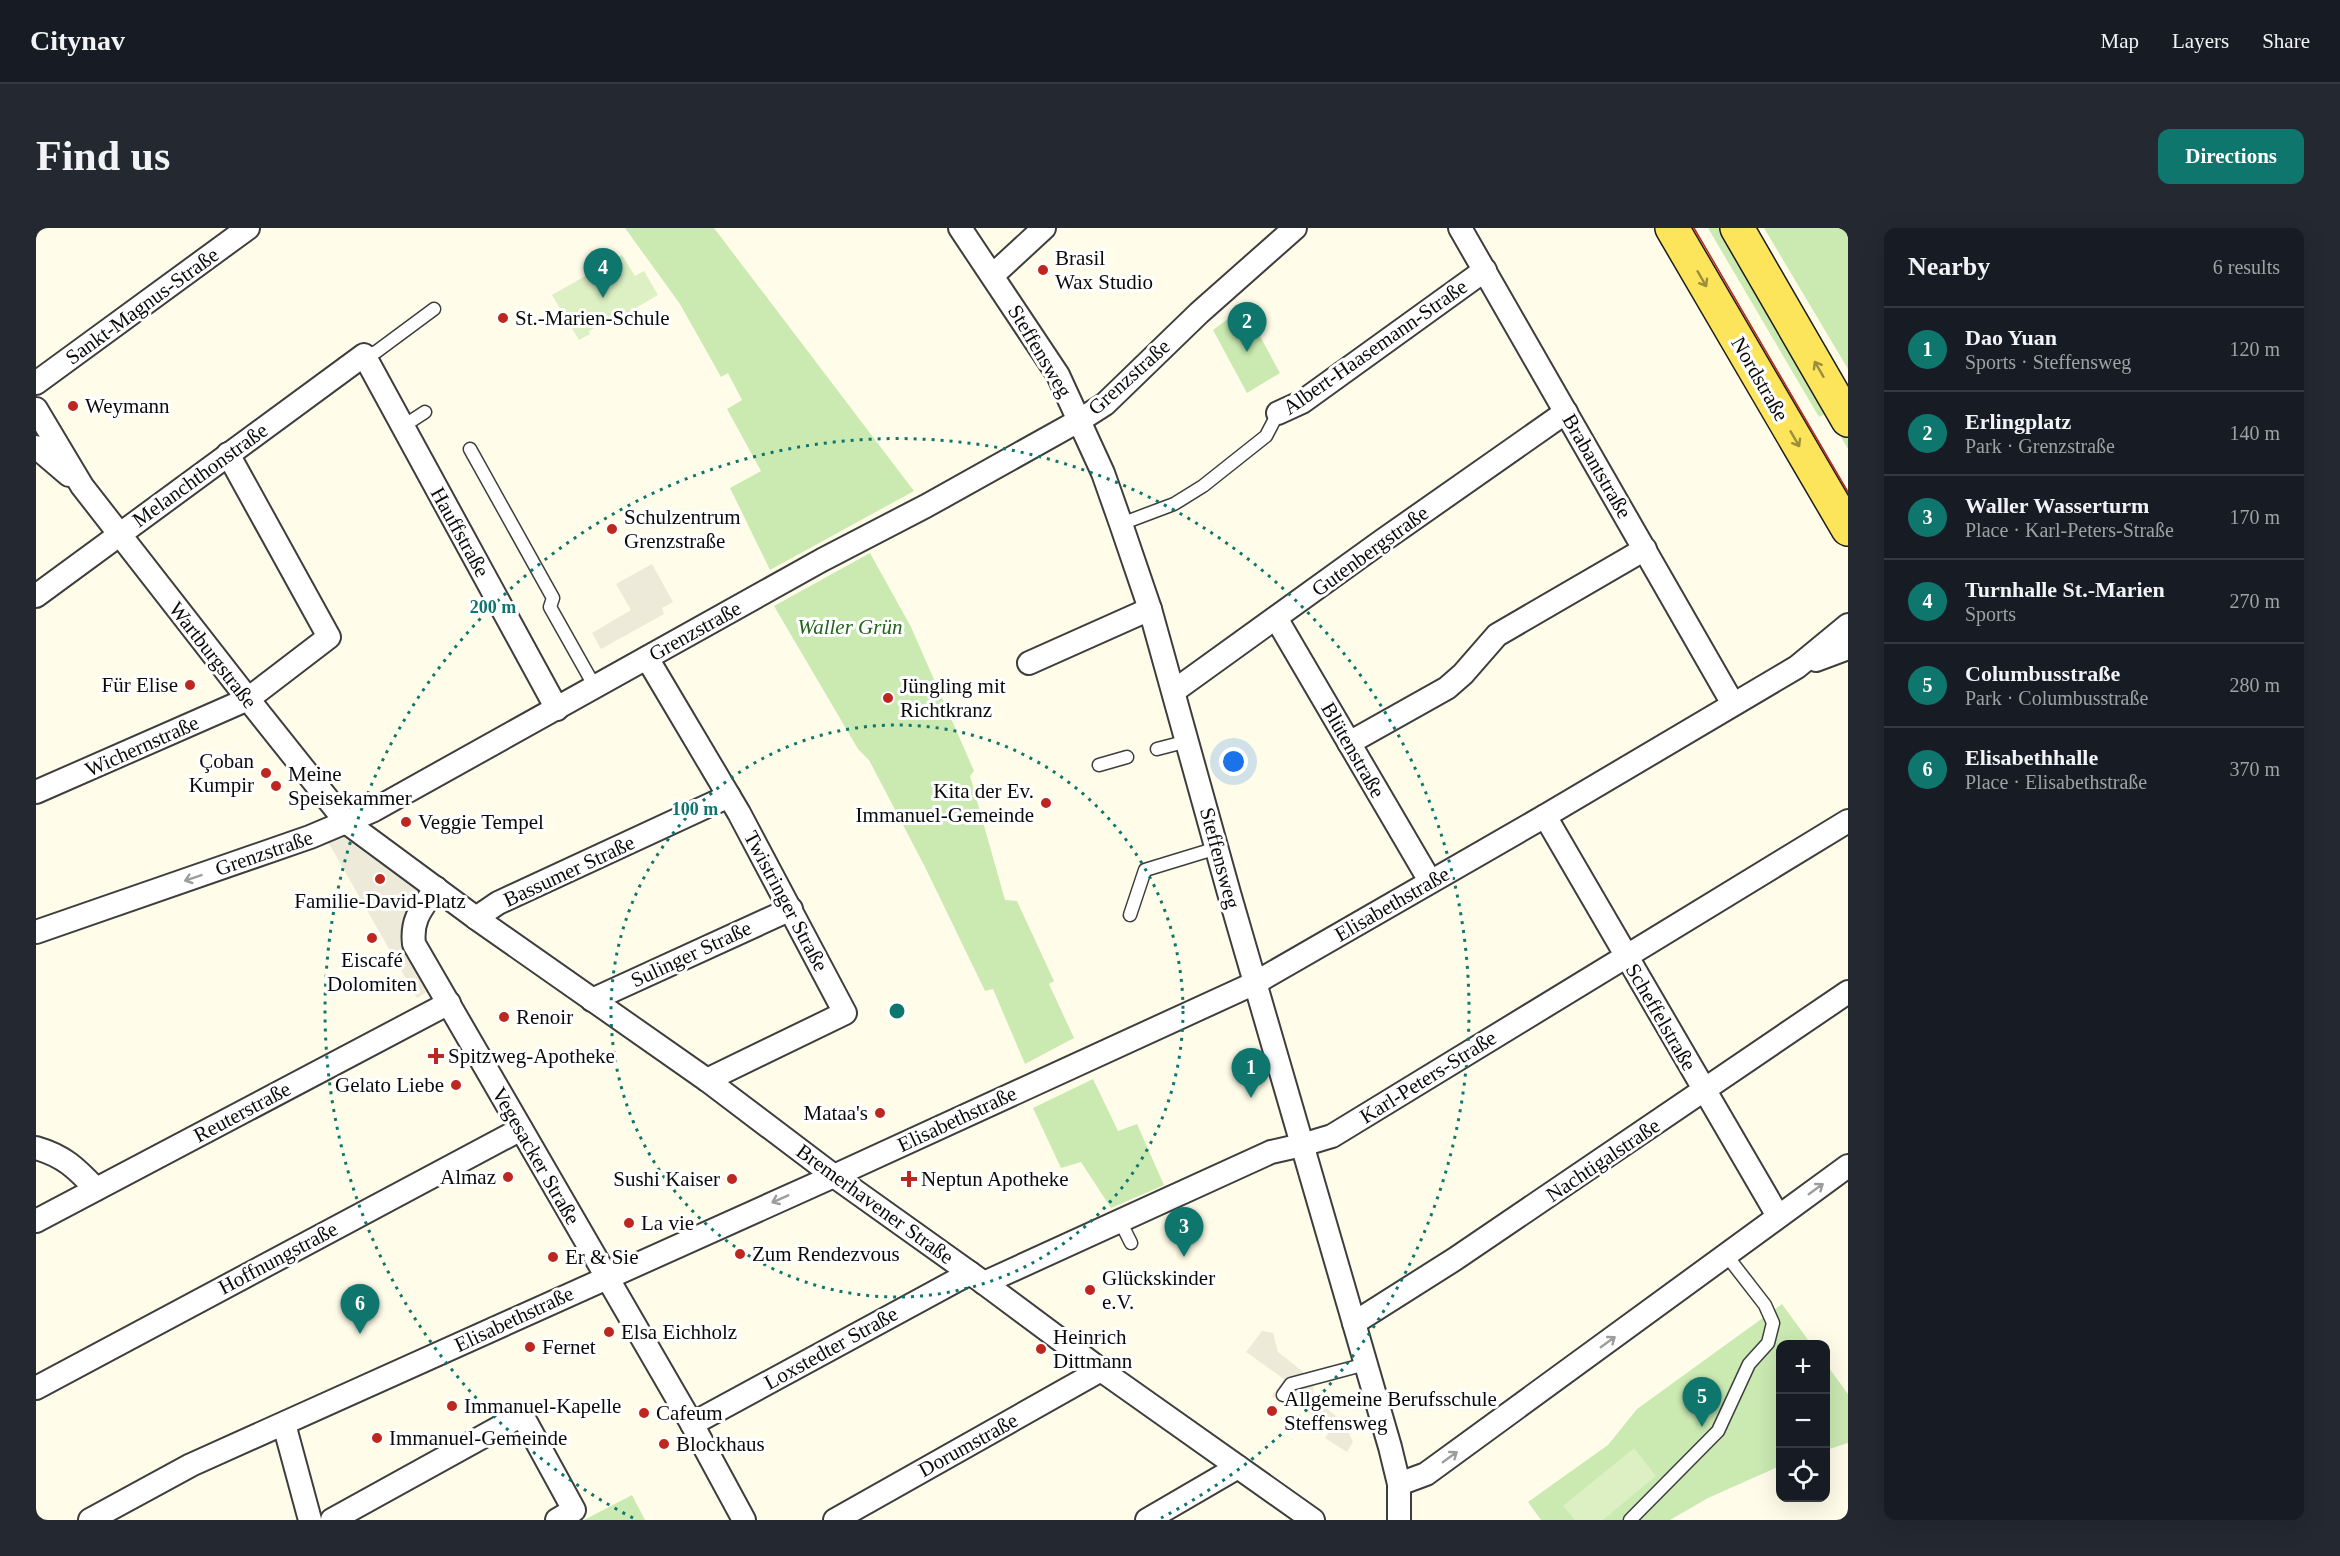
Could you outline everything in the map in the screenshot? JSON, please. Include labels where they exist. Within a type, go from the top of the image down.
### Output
[{"type":"main road","name":"Nordstraße","points":[[1672,228],[1848,529]]},
{"type":"main road","points":[[1737,228],[1848,420]]},
{"type":"street","name":"Sankt-Magnus-Straße","points":[[36,383],[248,228]]},
{"type":"street","name":"Steffensweg","points":[[960,228],[1058,375],[1103,473],[1150,609],[1399,1484],[1399,1520]]},
{"type":"street","points":[[993,275],[1044,228]]},
{"type":"street","name":"Grenzstraße","points":[[36,932],[299,841],[374,810],[822,560],[926,506],[1080,420],[1105,404],[1199,314],[1295,228]]},
{"type":"street","name":"Brabantstraße","points":[[1461,228],[1733,704]]},
{"type":"street","name":"Albert-Haasemann-Straße","points":[[1278,413],[1302,402],[1485,270]]},
{"type":"street","name":"Hauffstraße","points":[[364,355],[557,709]]},
{"type":"street","name":"Melanchthonstraße","points":[[36,596],[364,355]]},
{"type":"street","name":"Wartburgstraße","points":[[36,409],[82,486],[346,822]]},
{"type":"street","name":"Gutenbergstraße","points":[[1174,691],[1566,412]]},
{"type":"street","name":"Wartburgstraße","points":[[36,447],[82,486]]},
{"type":"street","name":"Wichernstraße","points":[[36,792],[248,699],[329,637],[228,454]]},
{"type":"street","points":[[1348,743],[1447,688],[1463,674],[1497,635],[1645,549]]},
{"type":"street","points":[[1029,663],[1150,609]]},
{"type":"street","name":"Blütenstraße","points":[[1275,618],[1430,881]]},
{"type":"street","name":"Elisabethstraße","points":[[90,1520],[191,1465],[834,1176],[1255,982],[1545,816],[1797,667],[1848,625]]},
{"type":"street","name":"Elisabethstraße","points":[[1797,667],[1848,648]]},
{"type":"street","name":"Twistringer Straße","points":[[647,658],[729,796],[845,1013],[708,1080]]},
{"type":"street","name":"Bassumer Straße","points":[[476,918],[498,903],[729,796]]},
{"type":"street","name":"Scheffelstraße","points":[[1545,816],[1778,1216]]},
{"type":"street","name":"Karl-Peters-Straße","points":[[977,1278],[1120,1221],[1271,1152],[1332,1136],[1848,821]]},
{"type":"street","points":[[346,822],[436,888]]},
{"type":"street","name":"Bremerhavener Straße","points":[[436,888],[708,1080],[834,1176],[1101,1370],[1313,1520]]},
{"type":"street","name":"Vegesacker Straße","points":[[436,888],[420,910],[412,928],[414,944],[692,1424],[744,1520]]},
{"type":"street","name":"Sulinger Straße","points":[[592,1000],[791,909]]},
{"type":"street","name":"Nachtigalstraße","points":[[1354,1323],[1455,1259],[1848,992]]},
{"type":"street","name":"Reuterstraße","points":[[36,1221],[449,1003]]},
{"type":"street","name":"Hoffnungstraße","points":[[36,1388],[521,1129]]},
{"type":"street","points":[[36,1148],[56,1154],[75,1166],[96,1189]]},
{"type":"street","points":[[1399,1484],[1426,1474],[1848,1166]]},
{"type":"street","name":"Loxstedter Straße","points":[[692,1424],[977,1278]]},
{"type":"street","name":"Dorumstraße","points":[[835,1520],[1101,1370]]},
{"type":"street","points":[[332,1520],[522,1415],[566,1515]]},
{"type":"street","points":[[284,1424],[310,1520]]},
{"type":"street","points":[[1147,1520],[1238,1467]]},
{"type":"lane","points":[[364,355],[376,352],[434,309]]},
{"type":"lane","points":[[402,427],[425,412]]},
{"type":"lane","name":"Albert-Haasemann-Straße","points":[[1121,524],[1174,504],[1203,486],[1266,436],[1278,413]]},
{"type":"lane","points":[[470,449],[553,598],[550,607],[595,687]]},
{"type":"lane","points":[[1157,749],[1188,741]]},
{"type":"lane","points":[[1099,765],[1127,757]]},
{"type":"lane","points":[[1130,915],[1144,870],[1217,848]]},
{"type":"lane","points":[[1120,1221],[1131,1243]]},
{"type":"lane","points":[[1630,1520],[1718,1431],[1749,1364],[1767,1343],[1773,1323],[1765,1305],[1727,1256]]},
{"type":"lane","points":[[1282,1395],[1291,1384],[1366,1364]]},
{"type":"green space","name":"Waller Grün","points":[[625,228],[714,228],[914,491],[770,570],[730,488],[761,471],[727,409],[742,400],[728,373],[721,377],[680,304]]},
{"type":"green space","points":[[1708,228],[1725,228],[1848,439],[1848,449],[1827,413],[1819,417]]},
{"type":"green space","points":[[1764,228],[1848,228],[1848,369]]},
{"type":"green space","points":[[622,255],[635,276],[644,271],[658,295],[605,326],[603,323],[579,340],[552,295]]},
{"type":"green space","points":[[1244,307],[1280,373],[1247,393],[1213,330]]},
{"type":"green space","name":"Waller Grün","points":[[870,553],[911,627],[974,771],[970,776],[1005,900],[1017,901],[1054,981],[1049,984],[1074,1038],[1025,1064],[993,989],[985,991],[925,867],[869,760],[858,749],[774,606]]},
{"type":"green space","points":[[1093,1079],[1118,1131],[1137,1124],[1164,1185],[1111,1208],[1081,1162],[1061,1168],[1033,1108]]},
{"type":"green space","points":[[1782,1304],[1808,1340],[1776,1340],[1776,1468],[1708,1498],[1670,1520],[1541,1520],[1528,1502],[1608,1445],[1637,1409]]},
{"type":"green space","points":[[1830,1369],[1848,1394],[1848,1443],[1830,1449]]},
{"type":"green space","points":[[1634,1448],[1656,1476],[1603,1520],[1575,1520],[1563,1506]]},
{"type":"green space","points":[[632,1495],[645,1520],[584,1520]]},
{"type":"shaded area","points":[[652,564],[673,602],[662,608],[664,614],[601,649],[592,633],[631,610],[616,584]]},
{"type":"shaded area","name":"Familie-David-Platz","points":[[346,822],[436,888],[412,928],[438,985],[417,998],[331,847],[320,833]]},
{"type":"shaded area","points":[[1262,1331],[1273,1333],[1278,1352],[1306,1374],[1334,1366],[1338,1378],[1314,1385],[1313,1398],[1340,1419],[1349,1416],[1351,1424],[1348,1431],[1353,1442],[1347,1452],[1325,1438],[1331,1429],[1288,1398],[1283,1404],[1272,1396],[1284,1379],[1246,1352]]},
{"type":"tram line","points":[[1694,228],[1848,492]]},
{"type":"place","name":"Brasil Wax Studio","points":[[1043,270]]},
{"type":"place","name":"Turnhalle St.-Marien","points":[[603,298]]},
{"type":"place","name":"St.-Marien-Schule","points":[[503,318]]},
{"type":"place","name":"Erlingplatz","points":[[1247,352]]},
{"type":"place","name":"Weymann","points":[[73,406]]},
{"type":"place","name":"Schulzentrum Grenzstraße","points":[[612,529]]},
{"type":"place","name":"Für Elise","points":[[190,685]]},
{"type":"place","name":"Jüngling mit Richtkranz","points":[[888,698]]},
{"type":"place","name":"Çoban Kumpir","points":[[266,773]]},
{"type":"place","name":"Meine Speisekammer","points":[[276,786]]},
{"type":"place","name":"Kita der Ev. Immanuel-Gemeinde","points":[[1046,803]]},
{"type":"place","name":"Veggie Tempel","points":[[406,822]]},
{"type":"place","name":"Familie-David-Platz","points":[[380,879]]},
{"type":"place","name":"Eiscafé Dolomiten","points":[[372,938]]},
{"type":"place","name":"Renoir","points":[[504,1017]]},
{"type":"place","name":"Spitzweg-Apotheke","points":[[436,1056]]},
{"type":"place","name":"Gelato Liebe","points":[[456,1085]]},
{"type":"place","name":"Dao Yuan","points":[[1251,1098]]},
{"type":"place","name":"Mataa's","points":[[880,1113]]},
{"type":"place","name":"Almaz","points":[[508,1177]]},
{"type":"place","name":"Sushi Kaiser","points":[[732,1179]]},
{"type":"place","name":"Neptun Apotheke","points":[[909,1179]]},
{"type":"place","name":"La vie","points":[[629,1223]]},
{"type":"place","name":"Zum Rendezvous","points":[[740,1254]]},
{"type":"place","name":"Er & Sie","points":[[553,1257]]},
{"type":"place","name":"Waller Wasserturm","points":[[1184,1257]]},
{"type":"place","name":"Glückskinder e.V.","points":[[1090,1290]]},
{"type":"place","name":"Elsa Eichholz","points":[[609,1332]]},
{"type":"place","name":"Elisabethhalle","points":[[360,1334]]},
{"type":"place","name":"Fernet","points":[[530,1347]]},
{"type":"place","name":"Heinrich Dittmann","points":[[1041,1349]]},
{"type":"place","name":"Immanuel-Kapelle","points":[[452,1406]]},
{"type":"place","name":"Allgemeine Berufsschule Steffensweg","points":[[1272,1411]]},
{"type":"place","name":"Cafeum","points":[[644,1413]]},
{"type":"place","name":"Columbusstraße","points":[[1702,1427]]},
{"type":"place","name":"Immanuel-Gemeinde","points":[[377,1438]]},
{"type":"place","name":"Blockhaus","points":[[664,1444]]}]
